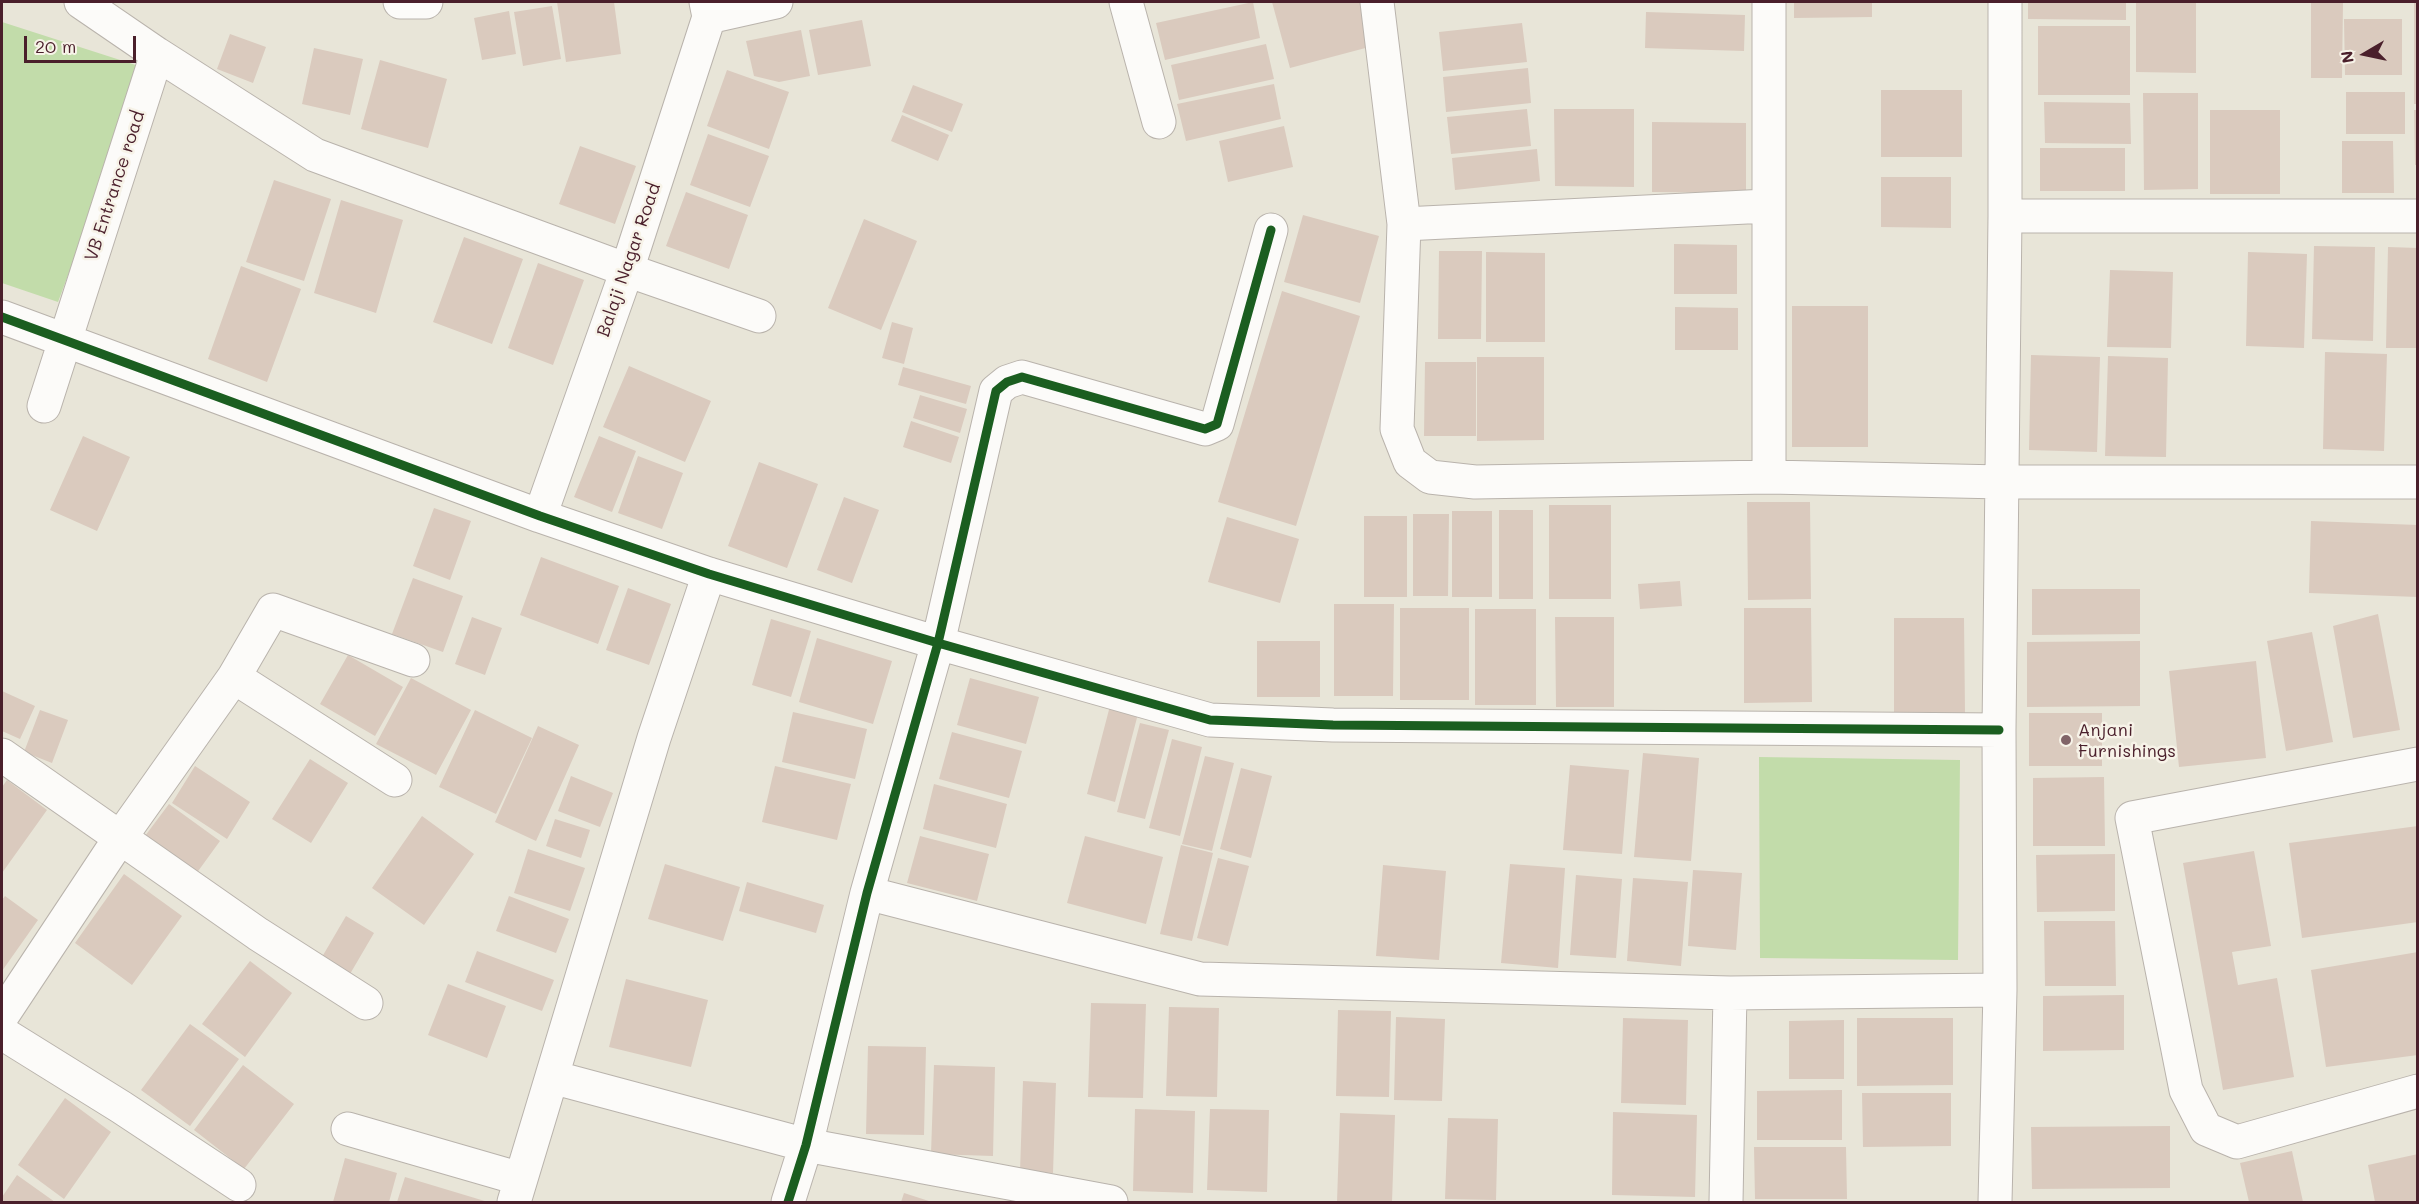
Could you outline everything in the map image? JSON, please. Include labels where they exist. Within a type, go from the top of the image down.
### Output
[{"type":"street","points":[[81,2],[157,54],[315,155],[759,316]]},
{"type":"street","points":[[400,2],[426,2]]},
{"type":"street","points":[[708,9],[776,2]]},
{"type":"street","points":[[1126,2],[1159,122]]},
{"type":"street","points":[[1377,2],[1404,224],[1397,429],[1410,462],[1430,477],[1475,482],[1769,477],[2002,482],[2418,482]]},
{"type":"street","points":[[1769,2],[1767,206],[1769,477]]},
{"type":"street","points":[[1995,1203],[2000,990],[1999,730],[2005,2]]},
{"type":"street","name":"Balaji Nagar Road","points":[[540,516],[627,270],[708,9]]},
{"type":"street","name":"VB Entrance road","points":[[44,406],[157,54]]},
{"type":"street","points":[[1404,224],[1767,206]]},
{"type":"street","points":[[2005,216],[2418,216]]},
{"type":"street","points":[[788,1203],[806,1145],[867,893],[938,643],[996,391],[1007,382],[1022,377],[1205,429],[1217,424],[1271,230]]},
{"type":"street","points":[[2,317],[540,516],[710,574],[938,643],[1210,720],[1333,725],[1999,730]]},
{"type":"street","points":[[348,1129],[518,1191],[654,738],[710,574]]},
{"type":"street","points":[[2,1016],[120,838],[234,677],[273,609],[413,660]]},
{"type":"street","points":[[234,677],[395,780]]},
{"type":"street","points":[[2,756],[258,934],[366,1003]]},
{"type":"street","points":[[2418,764],[2132,818],[2186,1090],[2206,1128],[2237,1142],[2418,1091]]},
{"type":"street","points":[[867,893],[1200,979],[1730,993],[2000,990]]},
{"type":"street","points":[[1726,1203],[1730,993]]},
{"type":"street","points":[[2,1033],[121,1107],[238,1185]]},
{"type":"street","points":[[552,1077],[806,1145],[1111,1203]]},
{"type":"green space","points":[[2,22],[145,68],[58,302],[2,283]]},
{"type":"green space","points":[[1759,757],[1960,760],[1958,960],[1760,958]]},
{"type":"building","points":[[557,2],[614,2],[621,54],[566,62]]},
{"type":"building","points":[[1253,2],[1260,38],[1165,60],[1156,23]]},
{"type":"building","points":[[1272,2],[1361,2],[1373,46],[1290,68]]},
{"type":"building","points":[[1794,2],[1872,2],[1872,17],[1794,18]]},
{"type":"building","points":[[2028,2],[2126,2],[2126,20],[2028,19]]},
{"type":"building","points":[[2136,2],[2196,2],[2196,73],[2136,72]]},
{"type":"building","points":[[2311,2],[2343,2],[2342,78],[2311,78]]},
{"type":"building","points":[[2414,3],[2418,3],[2418,104],[2414,104]]},
{"type":"building","points":[[552,6],[561,59],[523,66],[514,12]]},
{"type":"building","points":[[509,11],[516,54],[482,60],[474,18]]},
{"type":"building","points":[[1646,12],[1745,15],[1744,51],[1645,48]]},
{"type":"building","points":[[2344,19],[2402,19],[2402,75],[2345,75]]},
{"type":"building","points":[[862,20],[871,66],[818,75],[809,30]]},
{"type":"building","points":[[1522,23],[1527,62],[1443,71],[1439,32]]},
{"type":"building","points":[[2038,26],[2130,26],[2130,95],[2038,95]]},
{"type":"building","points":[[801,30],[810,76],[779,82],[754,76],[746,41]]},
{"type":"building","points":[[230,34],[266,47],[253,83],[217,69]]},
{"type":"building","points":[[1266,44],[1274,79],[1179,100],[1171,65]]},
{"type":"building","points":[[314,48],[363,59],[350,115],[302,104]]},
{"type":"building","points":[[380,60],[447,79],[428,148],[361,129]]},
{"type":"building","points":[[1528,68],[1531,103],[1446,112],[1443,77]]},
{"type":"building","points":[[727,70],[789,92],[769,149],[707,126]]},
{"type":"building","points":[[1274,84],[1281,119],[1186,141],[1177,104]]},
{"type":"building","points":[[913,85],[963,104],[952,132],[902,112]]},
{"type":"building","points":[[1881,90],[1962,90],[1962,157],[1881,157]]},
{"type":"building","points":[[2346,92],[2405,92],[2405,134],[2346,134]]},
{"type":"building","points":[[2143,93],[2198,93],[2198,189],[2144,190]]},
{"type":"building","points":[[2044,102],[2130,103],[2131,144],[2045,143]]},
{"type":"building","points":[[1527,109],[1531,146],[1451,154],[1447,117]]},
{"type":"building","points":[[1554,109],[1634,109],[1634,187],[1555,186]]},
{"type":"building","points":[[2210,110],[2280,110],[2280,194],[2210,194]]},
{"type":"building","points":[[2414,110],[2418,110],[2418,165],[2415,165]]},
{"type":"building","points":[[902,115],[949,135],[938,161],[891,141]]},
{"type":"building","points":[[1652,122],[1746,123],[1746,193],[1652,192]]},
{"type":"building","points":[[1284,126],[1293,167],[1228,182],[1219,141]]},
{"type":"building","points":[[708,134],[769,156],[750,207],[690,185]]},
{"type":"building","points":[[2342,141],[2393,141],[2394,193],[2342,193]]},
{"type":"building","points":[[580,146],[636,166],[615,224],[559,204]]},
{"type":"building","points":[[2040,148],[2125,148],[2125,191],[2040,191]]},
{"type":"building","points":[[1537,149],[1540,181],[1455,190],[1452,158]]},
{"type":"building","points":[[1881,177],[1951,177],[1951,228],[1881,227]]},
{"type":"building","points":[[274,180],[331,199],[304,281],[246,262]]},
{"type":"building","points":[[686,192],[748,215],[729,269],[666,246]]},
{"type":"building","points":[[341,200],[403,220],[376,313],[314,293]]},
{"type":"building","points":[[1303,215],[1379,236],[1360,303],[1284,282]]},
{"type":"building","points":[[864,219],[917,241],[881,330],[828,308]]},
{"type":"building","points":[[464,237],[523,259],[492,344],[433,322]]},
{"type":"building","points":[[1674,244],[1737,245],[1737,294],[1674,294]]},
{"type":"building","points":[[2314,246],[2375,247],[2373,341],[2312,339]]},
{"type":"building","points":[[2388,247],[2418,248],[2418,348],[2386,348]]},
{"type":"building","points":[[1439,251],[1482,251],[1481,339],[1438,339]]},
{"type":"building","points":[[1486,252],[1545,253],[1545,342],[1486,342]]},
{"type":"building","points":[[2248,252],[2307,254],[2304,348],[2246,346]]},
{"type":"building","points":[[538,263],[584,280],[553,365],[508,348]]},
{"type":"building","points":[[241,266],[301,289],[267,382],[208,359]]},
{"type":"building","points":[[2110,270],[2173,272],[2171,348],[2107,347]]},
{"type":"building","points":[[1282,291],[1360,316],[1296,526],[1218,502]]},
{"type":"building","points":[[1792,306],[1868,306],[1868,447],[1792,447]]},
{"type":"building","points":[[1675,307],[1738,308],[1738,350],[1675,350]]},
{"type":"building","points":[[892,322],[913,328],[904,364],[882,358]]},
{"type":"building","points":[[2325,352],[2387,354],[2384,451],[2323,449]]},
{"type":"building","points":[[2031,355],[2100,357],[2097,452],[2029,450]]},
{"type":"building","points":[[2108,356],[2168,358],[2166,457],[2105,456]]},
{"type":"building","points":[[1477,357],[1544,357],[1544,440],[1477,441]]},
{"type":"building","points":[[1425,362],[1476,362],[1476,436],[1424,436]]},
{"type":"building","points":[[629,366],[711,401],[685,462],[603,427]]},
{"type":"building","points":[[903,367],[971,386],[966,404],[898,385]]},
{"type":"building","points":[[920,395],[967,409],[960,433],[913,418]]},
{"type":"building","points":[[911,421],[959,437],[951,463],[903,447]]},
{"type":"building","points":[[83,436],[130,457],[97,531],[50,510]]},
{"type":"building","points":[[599,436],[636,451],[612,512],[574,497]]},
{"type":"building","points":[[638,456],[683,473],[662,529],[618,513]]},
{"type":"building","points":[[759,462],[818,484],[787,568],[728,546]]},
{"type":"building","points":[[844,497],[879,510],[852,583],[817,570]]},
{"type":"building","points":[[1747,502],[1810,502],[1811,599],[1748,600]]},
{"type":"building","points":[[1549,505],[1611,505],[1611,599],[1549,599]]},
{"type":"building","points":[[434,508],[471,521],[450,580],[413,566]]},
{"type":"building","points":[[1499,510],[1533,510],[1533,599],[1499,599]]},
{"type":"building","points":[[1452,511],[1492,511],[1492,597],[1452,597]]},
{"type":"building","points":[[1413,514],[1449,514],[1448,596],[1413,596]]},
{"type":"building","points":[[1364,516],[1407,516],[1407,597],[1364,597]]},
{"type":"building","points":[[1227,517],[1299,539],[1280,603],[1208,582]]},
{"type":"building","points":[[2311,521],[2418,525],[2418,597],[2309,593]]},
{"type":"building","points":[[541,557],[619,586],[598,644],[520,615]]},
{"type":"building","points":[[413,578],[463,596],[443,652],[392,634]]},
{"type":"building","points":[[1680,581],[1682,606],[1640,609],[1638,584]]},
{"type":"building","points":[[628,588],[671,604],[649,665],[606,650]]},
{"type":"building","points":[[2032,589],[2140,589],[2140,634],[2032,635]]},
{"type":"building","points":[[1334,604],[1394,604],[1393,696],[1334,696]]},
{"type":"building","points":[[1400,608],[1469,608],[1469,700],[1400,700]]},
{"type":"building","points":[[1744,608],[1811,608],[1812,702],[1744,703]]},
{"type":"building","points":[[1475,609],[1536,609],[1536,705],[1475,705]]},
{"type":"building","points":[[2378,614],[2400,730],[2353,738],[2333,626]]},
{"type":"building","points":[[472,617],[502,628],[485,675],[455,664]]},
{"type":"building","points":[[1555,617],[1614,617],[1614,707],[1556,707]]},
{"type":"building","points":[[1894,618],[1964,618],[1965,713],[1894,713]]},
{"type":"building","points":[[771,619],[811,631],[791,697],[752,685]]},
{"type":"building","points":[[2312,632],[2333,742],[2286,751],[2267,641]]},
{"type":"building","points":[[817,638],[892,661],[873,724],[799,702]]},
{"type":"building","points":[[1257,641],[1320,641],[1320,697],[1257,697]]},
{"type":"building","points":[[2140,641],[2140,706],[2027,707],[2027,642]]},
{"type":"building","points":[[348,655],[403,687],[375,736],[320,704]]},
{"type":"building","points":[[2256,661],[2266,758],[2179,767],[2169,671]]},
{"type":"building","points":[[411,678],[471,710],[436,775],[376,744]]},
{"type":"building","points":[[970,678],[1039,697],[1026,744],[957,725]]},
{"type":"building","points":[[2,691],[35,706],[20,739],[2,731]]},
{"type":"building","points":[[1111,702],[1139,710],[1115,802],[1087,794]]},
{"type":"building","points":[[40,710],[68,720],[52,763],[24,752]]},
{"type":"building","points":[[475,710],[532,738],[496,814],[439,787]]},
{"type":"building","points":[[793,712],[867,729],[855,779],[782,762]]},
{"type":"building","name":"Anjani Furnishings","points":[[2029,713],[2102,713],[2102,766],[2029,766]]},
{"type":"building","points":[[1140,723],[1169,730],[1145,819],[1117,812]]},
{"type":"building","points":[[538,726],[579,745],[536,841],[495,822]]},
{"type":"building","points":[[952,732],[1022,751],[1009,798],[939,779]]},
{"type":"building","points":[[1172,739],[1202,747],[1180,836],[1149,828]]},
{"type":"building","points":[[1643,753],[1699,758],[1691,861],[1634,857]]},
{"type":"building","points":[[1205,756],[1234,763],[1212,851],[1182,844]]},
{"type":"building","points":[[310,759],[348,783],[311,843],[272,819]]},
{"type":"building","points":[[1570,765],[1629,770],[1622,854],[1563,850]]},
{"type":"building","points":[[195,766],[250,802],[227,839],[172,803]]},
{"type":"building","points":[[775,766],[851,784],[837,840],[762,822]]},
{"type":"building","points":[[1241,768],[1272,776],[1251,858],[1220,849]]},
{"type":"building","points":[[571,776],[613,793],[600,827],[558,811]]},
{"type":"building","points":[[2104,777],[2105,846],[2033,846],[2033,778]]},
{"type":"building","points":[[7,780],[47,810],[2,873],[2,787]]},
{"type":"building","points":[[934,784],[1007,804],[996,848],[923,829]]},
{"type":"building","points":[[169,804],[220,841],[196,874],[145,836]]},
{"type":"building","points":[[422,816],[474,854],[424,925],[372,888]]},
{"type":"building","points":[[555,819],[590,830],[581,858],[546,846]]},
{"type":"building","points":[[2418,826],[2418,922],[2302,938],[2289,843]]},
{"type":"building","points":[[920,836],[989,854],[977,901],[907,883]]},
{"type":"building","points":[[1085,836],[1163,857],[1146,924],[1067,903]]},
{"type":"building","points":[[1181,845],[1213,853],[1192,941],[1160,934]]},
{"type":"building","points":[[528,849],[585,868],[570,911],[514,893]]},
{"type":"building","points":[[2254,851],[2271,946],[2232,952],[2238,985],[2277,978],[2294,1077],[2223,1090],[2183,863]]},
{"type":"building","points":[[2115,854],[2115,911],[2037,912],[2036,855]]},
{"type":"building","points":[[1218,858],[1249,866],[1228,946],[1197,938]]},
{"type":"building","points":[[665,864],[740,887],[723,941],[648,919]]},
{"type":"building","points":[[1510,864],[1565,868],[1558,968],[1501,963]]},
{"type":"building","points":[[1383,865],[1446,871],[1439,960],[1376,956]]},
{"type":"building","points":[[1693,870],[1742,873],[1736,950],[1688,946]]},
{"type":"building","points":[[124,874],[182,916],[132,985],[75,943]]},
{"type":"building","points":[[1576,875],[1622,879],[1616,958],[1570,955]]},
{"type":"building","points":[[1633,878],[1688,882],[1681,966],[1627,961]]},
{"type":"building","points":[[747,882],[824,905],[816,933],[739,911]]},
{"type":"building","points":[[5,896],[38,920],[2,971],[2,900]]},
{"type":"building","points":[[509,896],[569,919],[556,953],[496,931]]},
{"type":"building","points":[[346,916],[374,933],[350,974],[322,957]]},
{"type":"building","points":[[2044,921],[2115,921],[2116,986],[2045,986]]},
{"type":"building","points":[[477,951],[554,980],[542,1011],[465,982]]},
{"type":"building","points":[[2418,952],[2418,1055],[2326,1067],[2311,970]]},
{"type":"building","points":[[250,961],[292,993],[245,1057],[202,1024]]},
{"type":"building","points":[[626,979],[708,1000],[691,1067],[609,1047]]},
{"type":"building","points":[[448,984],[506,1006],[487,1058],[428,1035]]},
{"type":"building","points":[[2124,995],[2124,1050],[2043,1051],[2043,996]]},
{"type":"building","points":[[1091,1003],[1146,1004],[1143,1098],[1088,1097]]},
{"type":"building","points":[[1169,1007],[1219,1008],[1217,1097],[1166,1096]]},
{"type":"building","points":[[1338,1010],[1391,1011],[1389,1097],[1336,1096]]},
{"type":"building","points":[[1396,1017],[1445,1019],[1442,1101],[1394,1100]]},
{"type":"building","points":[[1623,1018],[1688,1020],[1686,1105],[1621,1103]]},
{"type":"building","points":[[1857,1018],[1953,1018],[1953,1085],[1857,1086]]},
{"type":"building","points":[[1844,1020],[1844,1079],[1789,1079],[1789,1021]]},
{"type":"building","points":[[190,1024],[239,1059],[190,1126],[141,1090]]},
{"type":"building","points":[[868,1046],[926,1047],[924,1135],[866,1134]]},
{"type":"building","points":[[243,1065],[294,1104],[244,1169],[194,1130]]},
{"type":"building","points":[[934,1065],[995,1067],[993,1156],[931,1154]]},
{"type":"building","points":[[1023,1081],[1056,1083],[1053,1173],[1020,1172]]},
{"type":"building","points":[[1842,1090],[1842,1140],[1757,1140],[1757,1091]]},
{"type":"building","points":[[1862,1093],[1951,1093],[1951,1146],[1863,1147]]},
{"type":"building","points":[[65,1098],[111,1132],[64,1199],[18,1165]]},
{"type":"building","points":[[1135,1109],[1195,1111],[1193,1193],[1133,1191]]},
{"type":"building","points":[[1210,1109],[1269,1110],[1267,1192],[1207,1190]]},
{"type":"building","points":[[1613,1112],[1697,1115],[1695,1197],[1612,1195]]},
{"type":"building","points":[[1340,1113],[1395,1115],[1392,1202],[1337,1202]]},
{"type":"building","points":[[1448,1118],[1498,1119],[1496,1200],[1445,1199]]},
{"type":"building","points":[[2170,1126],[2170,1188],[2032,1189],[2031,1127]]},
{"type":"building","points":[[1754,1147],[1846,1147],[1847,1199],[1755,1199]]},
{"type":"building","points":[[2292,1151],[2303,1202],[2249,1202],[2240,1163]]},
{"type":"building","points":[[2418,1154],[2418,1202],[2375,1202],[2368,1165]]},
{"type":"building","points":[[345,1158],[397,1173],[389,1202],[333,1202]]},
{"type":"building","points":[[17,1175],[55,1202],[2,1202],[2,1197]]},
{"type":"building","points":[[405,1177],[488,1202],[397,1202]]},
{"type":"building","points":[[904,1193],[932,1202],[901,1202]]},
{"type":"cycle path","points":[[788,1202],[806,1145],[867,893],[938,643],[996,391],[1007,382],[1022,377],[1205,429],[1217,424],[1271,230]]},
{"type":"cycle path","points":[[2,317],[540,516],[709,574],[938,643],[1210,720],[1333,725],[1999,730]]},
{"type":"place","name":"Anjani Furnishings","points":[[2066,740]]}]
